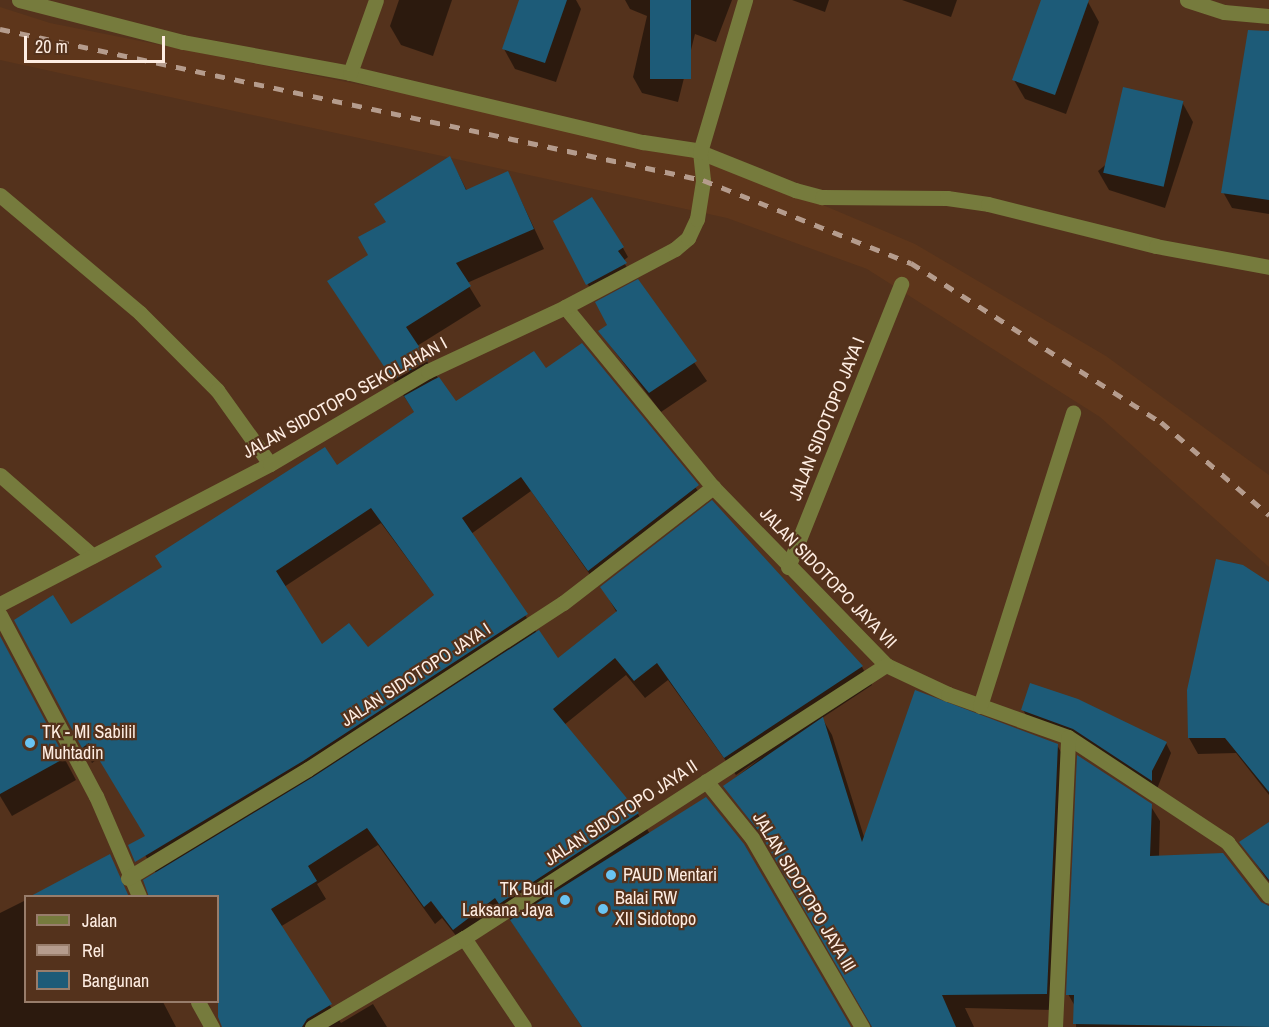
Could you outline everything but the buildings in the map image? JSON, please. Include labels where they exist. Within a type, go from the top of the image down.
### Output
[{"type":"street","points":[[19,0],[63,6],[183,42],[350,73],[700,152],[795,190],[822,196],[947,198],[988,204],[1156,246],[1269,267]]},
{"type":"street","points":[[350,73],[376,0]]},
{"type":"street","points":[[700,152],[745,0]]},
{"type":"street","points":[[1187,0],[1224,12],[1269,16]]},
{"type":"street","name":"JALAN SIDOTOPO SEKOLAHAN I","points":[[0,604],[270,464],[428,370],[641,269],[688,238],[697,219],[703,180],[700,152]]},
{"type":"street","points":[[0,195],[140,313],[209,382],[270,464]]},
{"type":"street","name":"JALAN SIDOTOPO JAYA I","points":[[789,567],[901,284]]},
{"type":"street","name":"JALAN SIDOTOPO JAYA VII","points":[[565,307],[712,487],[886,665],[980,706],[1068,737],[1227,842],[1269,896]]},
{"type":"street","points":[[980,706],[1073,412]]},
{"type":"street","points":[[0,475],[93,556]]},
{"type":"street","name":"JALAN SIDOTOPO JAYA I","points":[[128,878],[308,769],[563,603],[712,487]]},
{"type":"street","points":[[0,615],[96,796],[128,878],[138,895]]},
{"type":"street","name":"JALAN SIDOTOPO JAYA II","points":[[312,1027],[464,938],[886,665]]},
{"type":"street","points":[[1055,1027],[1068,737]]},
{"type":"street","name":"JALAN SIDOTOPO JAYA III","points":[[706,781],[753,838],[862,1027]]},
{"type":"street","points":[[464,938],[524,1027]]},
{"type":"street","points":[[199,1003],[212,1027]]},
{"type":"shaded area","points":[[0,7],[50,23],[698,152],[915,244],[1106,356],[1269,475],[1269,567],[1100,417],[867,269],[727,218],[0,60]]},
{"type":"railway","points":[[0,29],[703,180],[911,263],[1161,422],[1269,515]]},
{"type":"place","name":"TK - MI Sabilil Muhtadin","points":[[30,743]]},
{"type":"place","name":"PAUD Mentari","points":[[611,875]]},
{"type":"place","name":"TK Budi Laksana Jaya","points":[[565,900]]},
{"type":"place","name":"Balai RW XII Sidotopo","points":[[603,909]]}]
